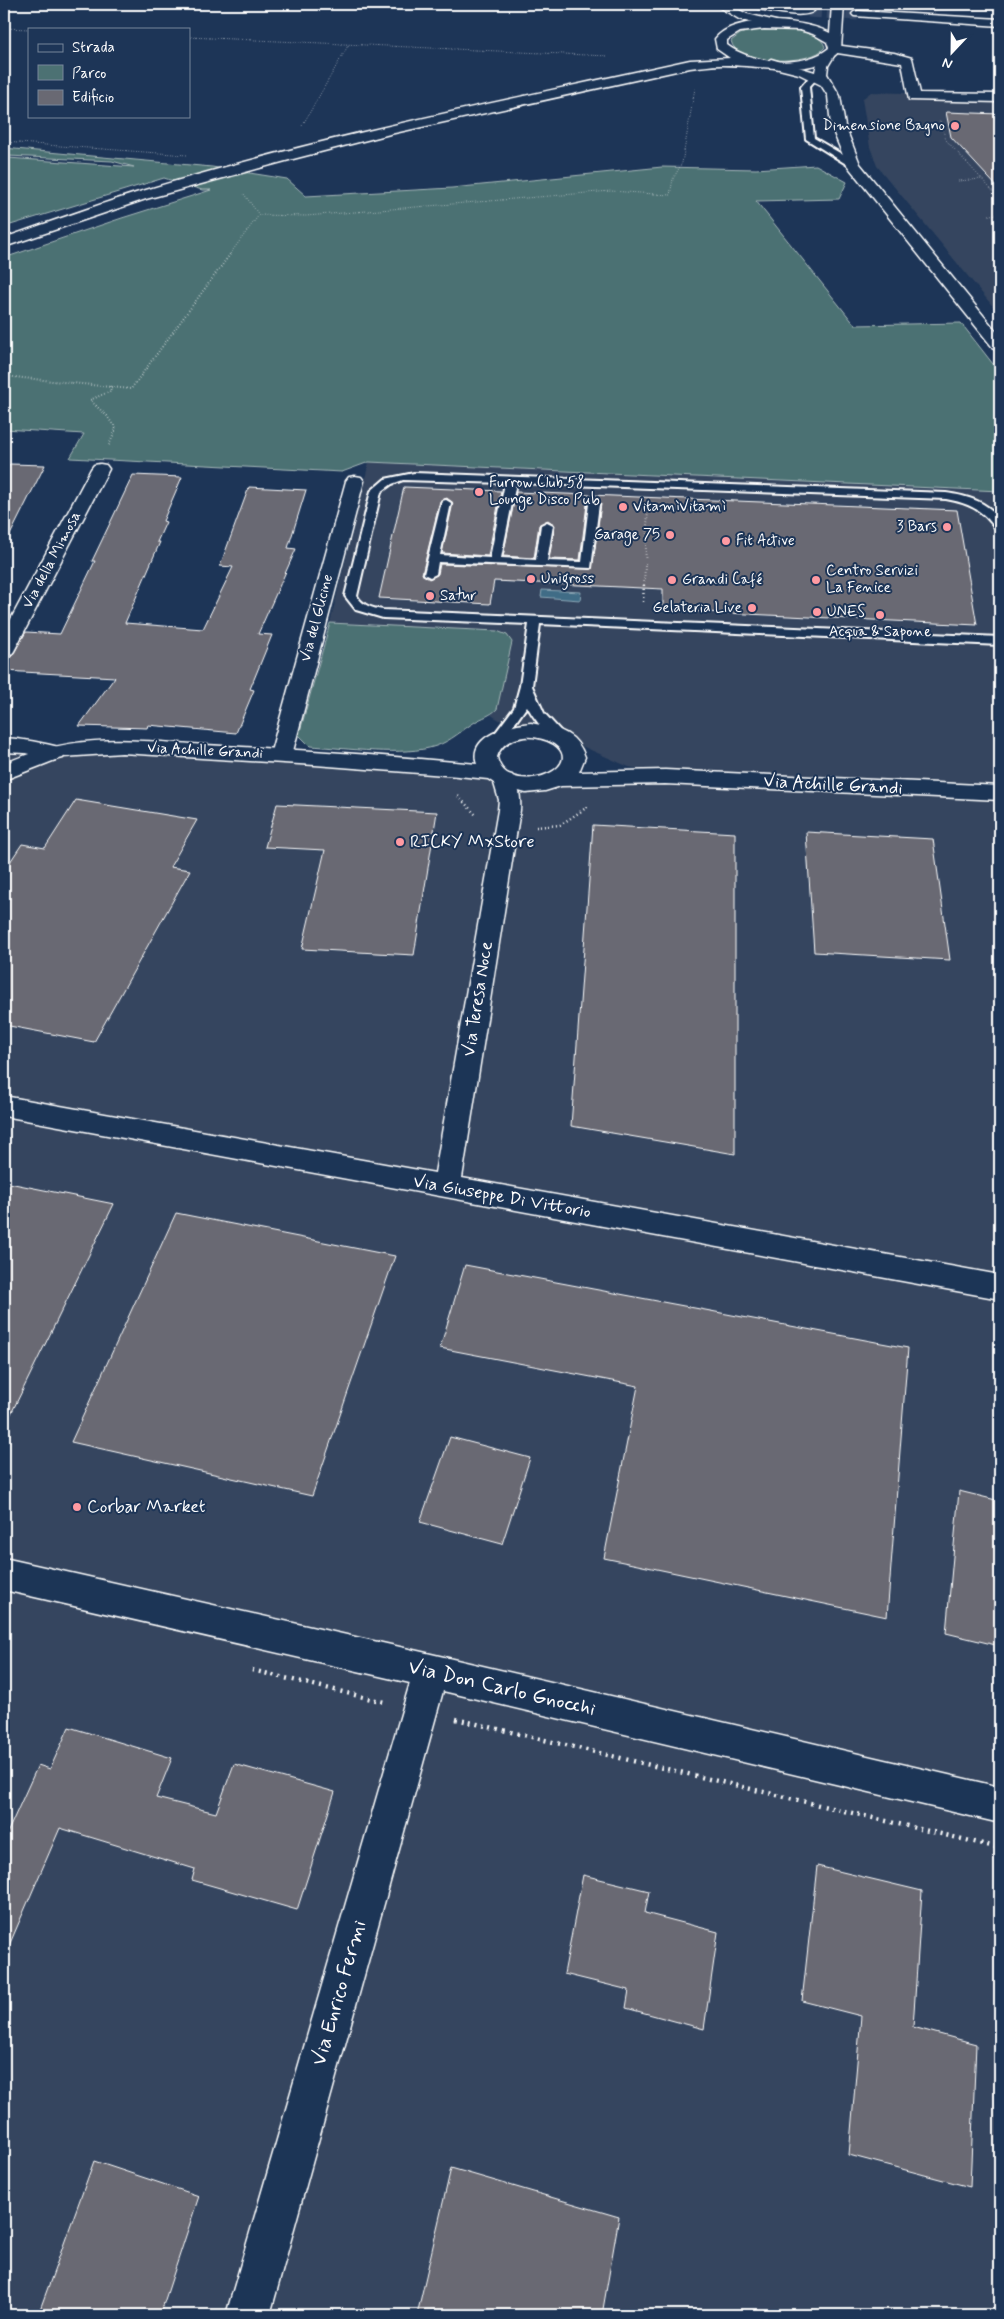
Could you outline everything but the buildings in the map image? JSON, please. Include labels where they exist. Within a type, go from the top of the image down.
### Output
[{"type":"street","points":[[752,4],[774,9],[808,11]]},
{"type":"street","points":[[820,79],[821,70],[833,50],[838,4]]},
{"type":"street","points":[[725,7],[747,19],[803,28],[823,34],[833,50]]},
{"type":"street","points":[[725,7],[736,22],[729,32]]},
{"type":"street","points":[[858,14],[1000,23]]},
{"type":"street","points":[[803,28],[824,26],[834,23],[836,19]]},
{"type":"street","points":[[690,64],[709,54],[722,36],[729,32],[752,26],[776,25]]},
{"type":"street","points":[[720,41],[721,46],[730,54],[820,79],[834,96],[838,126],[854,165],[1000,346]]},
{"type":"street","points":[[4,243],[169,188],[288,156],[389,130],[690,64],[721,61],[801,63],[833,50],[894,57],[908,61],[914,97],[1000,98]]},
{"type":"street","name":"Via della Mimosa","points":[[4,651],[100,469]]},
{"type":"street","name":"Via del Glicine","points":[[281,755],[355,480]]},
{"type":"street","points":[[411,764],[450,758],[494,742],[512,733],[531,730],[550,734],[630,771],[665,777]]},
{"type":"street","points":[[494,742],[487,752],[487,761],[499,777]]},
{"type":"street","points":[[509,810],[524,794],[569,772],[574,764],[575,754],[566,742]]},
{"type":"street","points":[[4,745],[25,746],[55,753]]},
{"type":"street","name":"Via Achille Grandi","points":[[4,774],[55,753],[87,748],[281,755],[411,764]]},
{"type":"street","points":[[411,764],[499,777],[524,785],[553,781],[665,777]]},
{"type":"street","name":"Via Teresa Noce","points":[[447,1187],[509,810],[510,800],[499,777]]},
{"type":"street","name":"Via Achille Grandi","points":[[665,777],[1000,793]]},
{"type":"street","name":"Via Giuseppe Di Vittorio","points":[[4,1106],[1000,1287]]},
{"type":"street","name":"Via Don Carlo Gnocchi","points":[[4,1574],[431,1670],[1000,1804]]},
{"type":"street","name":"Via Enrico Fermi","points":[[248,2315],[431,1670]]},
{"type":"lane","points":[[820,79],[805,87],[810,139],[854,165]]},
{"type":"lane","points":[[1000,527],[994,515],[983,506],[966,499],[946,496],[414,476],[397,477],[383,483],[376,490],[350,596],[355,605],[365,610],[383,614],[1000,641]]},
{"type":"lane","points":[[495,562],[511,480]]},
{"type":"lane","points":[[430,574],[446,503]]},
{"type":"lane","points":[[433,558],[587,566],[594,504]]},
{"type":"lane","points":[[541,564],[547,525]]},
{"type":"lane","points":[[494,742],[520,708],[526,686],[535,621]]},
{"type":"lane","points":[[982,640],[1000,632]]},
{"type":"lane","points":[[526,686],[535,711],[566,742]]},
{"type":"path","points":[[4,10],[9,4]]},
{"type":"path","points":[[4,28],[28,29]]},
{"type":"path","points":[[190,37],[613,56]]},
{"type":"path","points":[[302,126],[349,44]]},
{"type":"path","points":[[259,215],[306,216],[611,192],[670,195],[672,179],[682,163],[696,87]]},
{"type":"path","points":[[940,119],[946,140],[1000,198]]},
{"type":"path","points":[[920,127],[942,128]]},
{"type":"path","points":[[4,142],[188,155]]},
{"type":"path","points":[[958,182],[982,179]]},
{"type":"path","points":[[243,192],[259,215]]},
{"type":"path","points":[[989,215],[1000,214]]},
{"type":"path","points":[[4,376],[131,388],[259,215]]},
{"type":"path","points":[[100,469],[116,429],[107,416],[90,400],[111,391],[110,386]]},
{"type":"path","points":[[642,626],[649,485]]},
{"type":"path","points":[[245,1668],[1000,1848]]},
{"type":"shaded area","points":[[871,92],[1000,96],[1000,315],[877,166],[870,147],[862,99]]},
{"type":"shaded area","points":[[369,462],[1000,491],[1000,789],[663,774],[629,767],[575,743],[513,728],[491,715],[497,709],[497,631],[330,623]]},
{"type":"shaded area","points":[[542,590],[581,592],[580,600],[541,597]]},
{"type":"shaded area","points":[[4,745],[279,758],[560,785],[664,780],[1000,797],[1000,2315],[4,2315]]},
{"type":"green space","points":[[756,29],[784,29],[805,32],[821,40],[825,47],[818,53],[791,60],[759,58],[746,55],[736,49],[731,41],[740,34]]},
{"type":"green space","points":[[4,148],[212,167],[287,179],[306,196],[452,188],[662,167],[756,169],[816,165],[847,182],[839,199],[756,201],[855,325],[961,323],[1000,373],[1000,491],[369,462],[342,472],[70,458],[84,434],[4,429],[4,258],[211,190],[202,190],[164,178],[4,227]],"holes":[[[8,156],[112,161],[134,167],[8,158]]]},
{"type":"green space","points":[[330,623],[497,631],[507,635],[512,642],[497,709],[447,741],[423,749],[374,751],[310,746],[299,735]]},
{"type":"tunnel","points":[[808,11],[858,14]]},
{"type":"place","name":"Dimensione Bagno","points":[[955,126]]},
{"type":"place","name":"Furrow Club 58 Lounge Disco Pub","points":[[479,492]]},
{"type":"place","name":"VitamìVitamì","points":[[623,507]]},
{"type":"place","name":"3 Bars","points":[[947,527]]},
{"type":"place","name":"Garage 75","points":[[670,535]]},
{"type":"place","name":"Fit Active","points":[[726,541]]},
{"type":"place","name":"Unigross","points":[[531,579]]},
{"type":"place","name":"Grandi Café","points":[[672,580]]},
{"type":"place","name":"Centro Servizi La Fenice","points":[[816,580]]},
{"type":"place","name":"Satur","points":[[430,596]]},
{"type":"place","name":"Gelateria Live","points":[[752,608]]},
{"type":"place","name":"UNES","points":[[817,612]]},
{"type":"place","name":"Acqua & Sapone","points":[[880,615]]},
{"type":"place","name":"RICKY MxStore","points":[[400,842]]},
{"type":"place","name":"Corbar Market","points":[[77,1507]]}]
